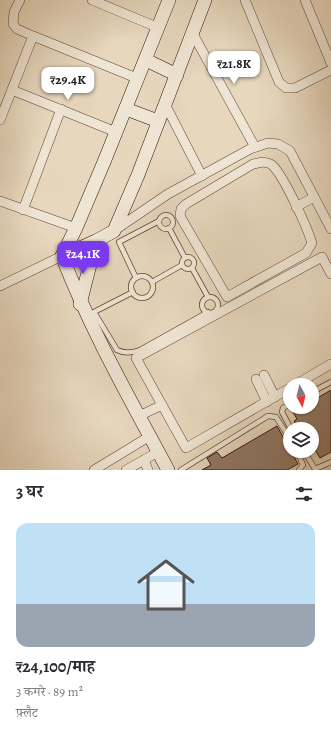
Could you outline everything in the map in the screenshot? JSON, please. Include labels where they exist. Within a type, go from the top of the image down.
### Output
[{"type":"street","points":[[20,0],[14,12],[13,24],[17,29],[139,79]]},
{"type":"street","points":[[92,0],[159,28]]},
{"type":"street","points":[[168,470],[113,370],[90,314],[80,304],[62,256],[76,228],[139,79],[169,0]]},
{"type":"street","points":[[114,231],[138,175],[205,0]]},
{"type":"street","points":[[245,0],[279,82],[286,88],[295,88],[331,70]]},
{"type":"street","points":[[307,1],[330,58]]},
{"type":"street","points":[[193,34],[255,147]]},
{"type":"street","points":[[0,120],[33,36]]},
{"type":"street","points":[[146,60],[177,75]]},
{"type":"street","points":[[12,90],[116,132]]},
{"type":"street","points":[[165,104],[202,176]]},
{"type":"street","points":[[23,210],[61,109]]},
{"type":"street","points":[[126,109],[158,121]]},
{"type":"street","points":[[0,286],[96,241],[114,231],[168,194],[255,147],[268,143],[278,144],[290,152],[331,229]]},
{"type":"street","points":[[264,162],[271,164],[278,173],[296,206],[312,243],[306,253],[227,298],[180,216],[181,209],[186,204],[253,164],[264,162]]},
{"type":"street","points":[[296,206],[314,197]]},
{"type":"street","points":[[0,201],[76,228]]},
{"type":"street","points":[[80,304],[96,241]]},
{"type":"street","points":[[283,392],[186,448],[136,358],[322,257],[331,274]]},
{"type":"street","points":[[307,378],[331,364]]},
{"type":"street","points":[[260,377],[271,399]]},
{"type":"street","points":[[139,416],[162,405]]},
{"type":"street","points":[[94,470],[150,436]]},
{"type":"street","points":[[126,470],[158,452]]},
{"type":"street","points":[[144,460],[148,470]]},
{"type":"lane","points":[[136,278],[119,242],[159,221],[162,216],[169,216],[173,222],[169,228]]},
{"type":"lane","points":[[159,221],[161,227],[169,228]]},
{"type":"lane","points":[[169,228],[185,258]]},
{"type":"lane","points":[[152,282],[182,265],[185,258]]},
{"type":"lane","points":[[185,258],[192,259],[194,263],[192,268],[208,298]]},
{"type":"lane","points":[[182,265],[186,269],[192,268]]},
{"type":"lane","points":[[146,277],[152,282],[153,288],[148,297],[138,297],[133,292],[131,286],[136,278],[146,277]]},
{"type":"lane","points":[[133,292],[90,314],[117,350],[128,353],[140,350],[208,312],[215,311],[218,303],[213,298],[204,300],[204,309],[208,312]]},
{"type":"lane","points":[[319,388],[331,382]]},
{"type":"lane","points":[[181,470],[268,416],[276,417],[283,428]]},
{"type":"lane","points":[[299,470],[303,465],[300,458]]},
{"type":"lane","points":[[308,458],[315,469],[331,462]]},
{"type":"building","points":[[331,390],[331,452],[320,458],[319,422],[294,421],[297,419],[294,414],[319,414],[319,397]]},
{"type":"building","points":[[277,426],[283,437],[283,458],[295,458],[298,464],[287,470],[202,470],[211,465],[207,458],[217,452],[222,458]]}]
